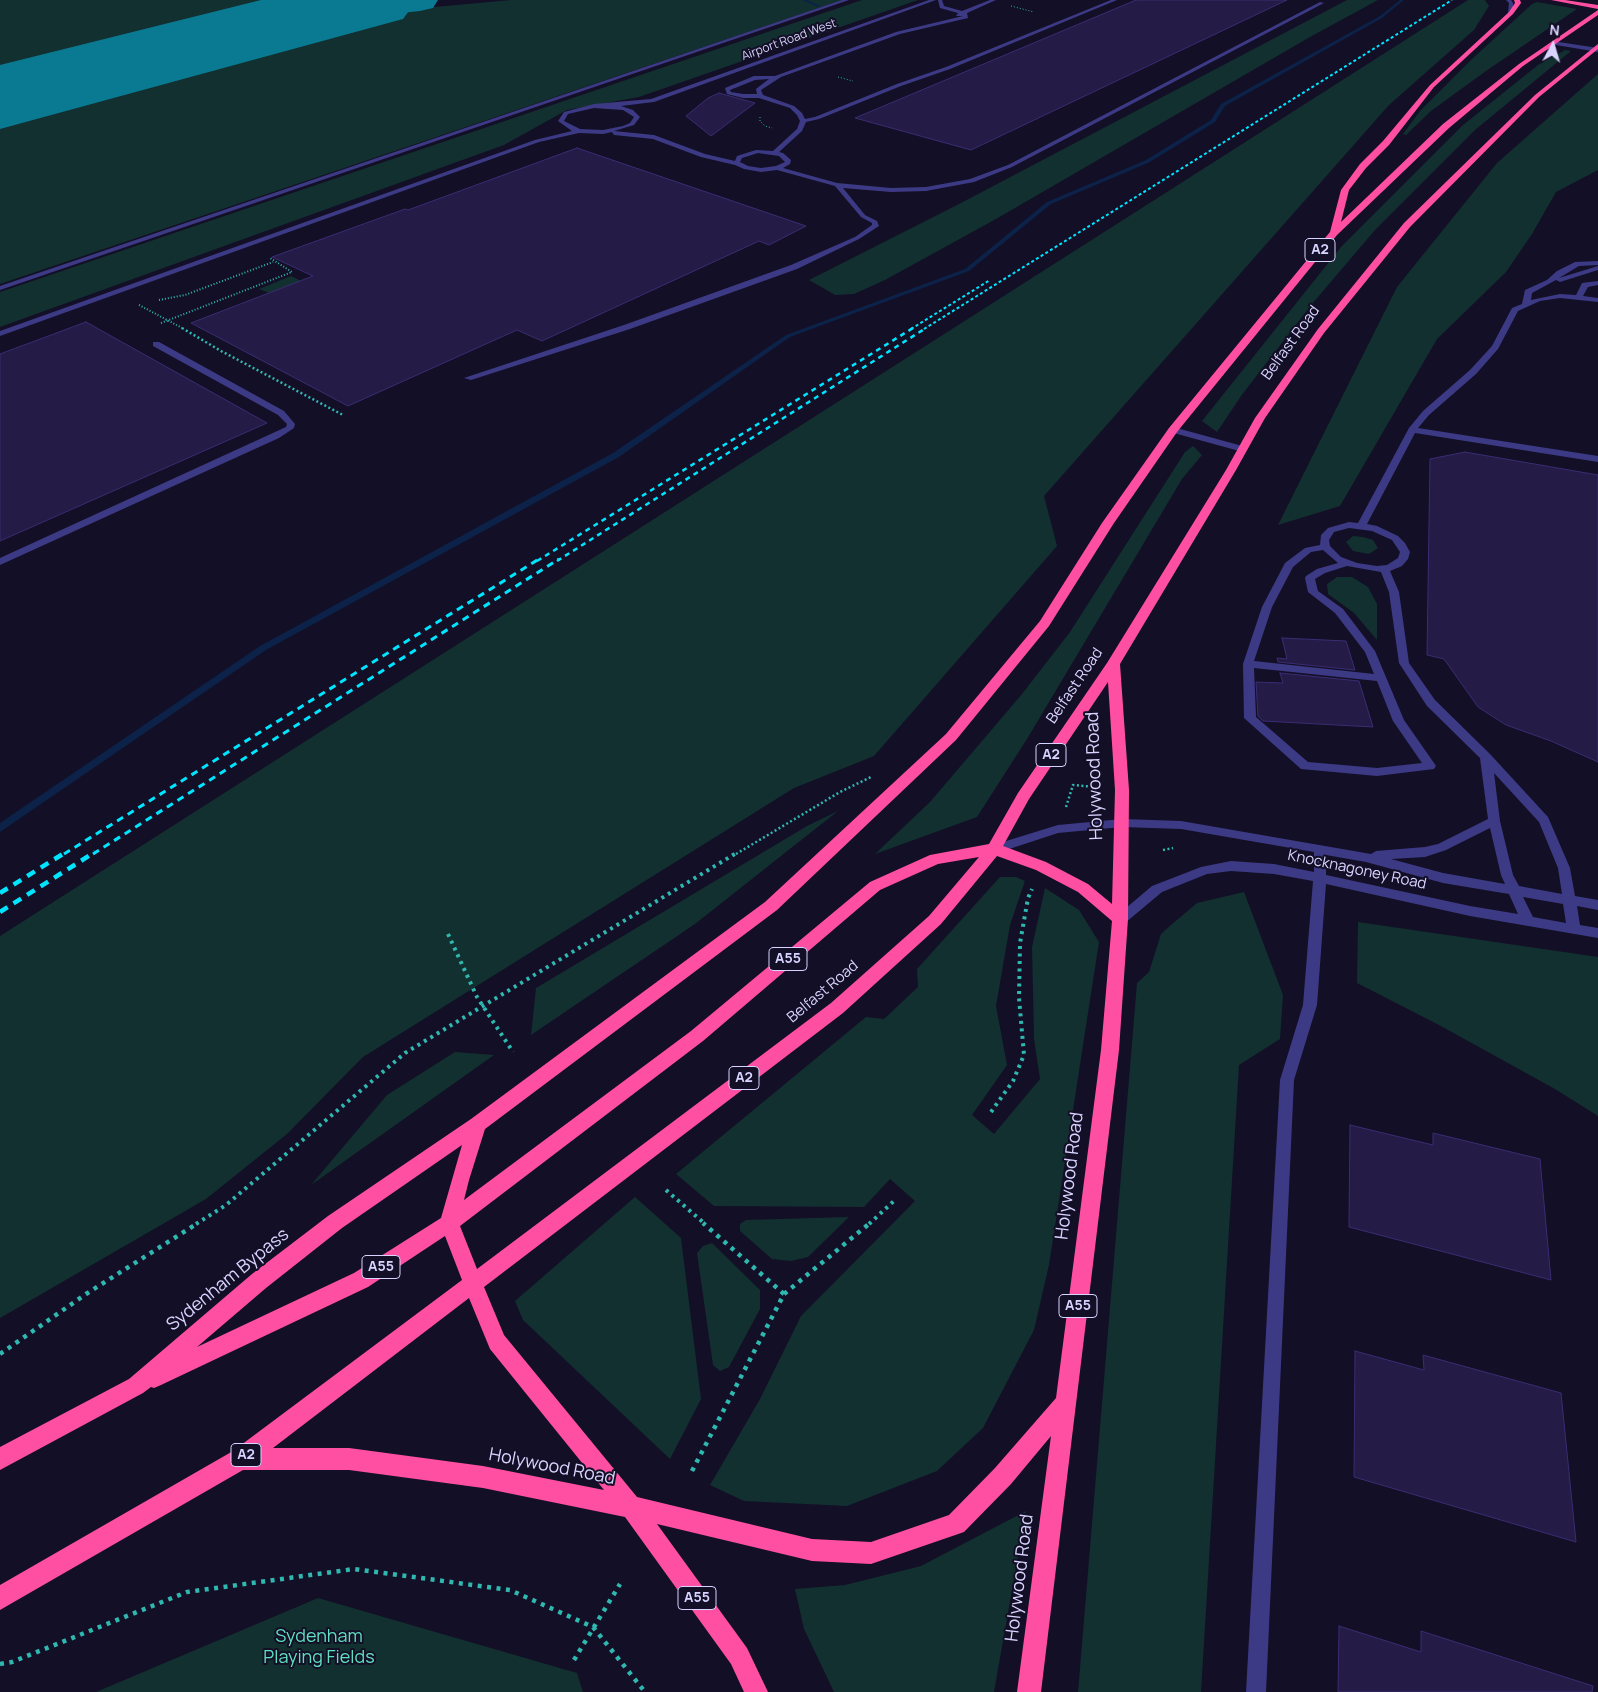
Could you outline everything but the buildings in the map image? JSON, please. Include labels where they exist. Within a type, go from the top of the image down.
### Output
[{"type":"highway","points":[[1334,233],[1345,190],[1363,166],[1386,143],[1432,86],[1511,13],[1518,0]]},
{"type":"highway","points":[[1554,0],[1598,6]]},
{"type":"highway","points":[[1570,0],[1581,3]]},
{"type":"highway","name":"A2","points":[[477,1124],[771,906],[951,737],[1045,623],[1108,523],[1174,430],[1334,233],[1446,126],[1521,65],[1598,12]]},
{"type":"highway","name":"Belfast Road","points":[[473,1284],[837,1008],[935,920],[994,849],[1022,797],[1113,664],[1260,418],[1321,331],[1407,225],[1537,96],[1596,49]]},
{"type":"highway","name":"Holywood Road","points":[[1029,1692],[1110,1050],[1120,918],[1122,823],[1122,783],[1113,664]]},
{"type":"highway","name":"A55","points":[[136,1386],[361,1280],[449,1223],[697,1036],[875,886],[935,859],[994,849],[1041,866],[1083,888],[1120,918]]},
{"type":"highway","points":[[449,1223],[477,1124]]},
{"type":"highway","name":"Sydenham Bypass","points":[[0,1459],[136,1386],[259,1281],[335,1222],[477,1124]]},
{"type":"highway","name":"A55","points":[[449,1223],[497,1342],[631,1507],[739,1656],[756,1692]]},
{"type":"highway","name":"A2","points":[[0,1598],[241,1459],[473,1284]]},
{"type":"highway","name":"Holywood Road","points":[[241,1459],[349,1459],[482,1478],[631,1507],[812,1550],[871,1553],[956,1524],[1003,1476],[1066,1402]]},
{"type":"street","points":[[0,288],[847,0]]},
{"type":"street","name":"Airport Road West","points":[[555,126],[561,121],[562,117],[573,110],[652,101],[934,0]]},
{"type":"street","points":[[940,0],[942,7],[964,15]]},
{"type":"street","points":[[803,121],[817,118],[892,87],[948,68],[1115,0]]},
{"type":"street","points":[[1508,0],[1511,4],[1511,13]]},
{"type":"street","points":[[760,96],[758,90],[764,84],[779,76],[898,33],[960,20],[964,15],[992,1]]},
{"type":"street","points":[[777,168],[837,185],[891,190],[926,189],[972,181],[1010,166],[1322,3]]},
{"type":"street","points":[[1552,43],[1596,49]]},
{"type":"street","points":[[775,152],[800,130],[803,121],[800,114],[792,107],[760,96],[743,96],[729,93],[728,90],[754,78],[779,76]]},
{"type":"street","name":"Airport Road West","points":[[603,132],[639,122],[652,101]]},
{"type":"street","points":[[605,106],[624,108],[654,138]]},
{"type":"street","points":[[561,121],[570,128],[579,131]]},
{"type":"street","points":[[537,141],[549,131]]},
{"type":"street","points":[[0,334],[537,141],[579,131],[654,138],[690,149],[703,156],[737,163],[753,170],[777,168],[788,163],[786,157],[775,152],[758,151],[743,154],[690,149]]},
{"type":"street","points":[[737,163],[736,160],[743,154]]},
{"type":"street","points":[[468,378],[626,327],[794,267],[857,238],[876,226],[875,222],[863,216],[837,185]]},
{"type":"street","points":[[1550,282],[1560,273],[1578,264],[1598,263]]},
{"type":"street","points":[[1526,304],[1528,292],[1550,282],[1598,268]]},
{"type":"street","points":[[1578,297],[1585,285],[1598,283]]},
{"type":"street","points":[[1361,526],[1412,430],[1426,413],[1473,372],[1495,347],[1515,310],[1538,299],[1560,296],[1598,300]]},
{"type":"street","points":[[0,562],[290,428],[291,424],[281,413],[156,344]]},
{"type":"street","points":[[1174,430],[1243,449]]},
{"type":"street","points":[[1412,430],[1598,459]]},
{"type":"street","points":[[1344,526],[1361,526],[1385,533],[1402,545],[1405,552],[1403,559],[1398,564],[1384,568],[1364,568],[1347,563],[1330,553],[1325,547],[1324,540],[1331,530],[1344,526]]},
{"type":"street","points":[[1325,547],[1308,550],[1289,565],[1267,607],[1248,664],[1250,718],[1305,766],[1378,772],[1430,766],[1399,721],[1370,652],[1338,611],[1313,592],[1310,578],[1321,571],[1347,563]]},
{"type":"street","points":[[1384,568],[1394,592],[1404,663],[1431,703],[1486,757],[1544,820],[1559,854],[1574,929]]},
{"type":"street","points":[[1248,664],[1381,678]]},
{"type":"street","points":[[1486,757],[1494,821],[1507,875],[1528,921]]},
{"type":"street","points":[[1366,857],[1425,852],[1442,847],[1494,821]]},
{"type":"street","points":[[994,849],[1058,829],[1122,823],[1181,825],[1366,857],[1443,878],[1598,905]]},
{"type":"street","points":[[1256,1692],[1286,1080],[1310,1005],[1320,878],[1320,849]]},
{"type":"street","name":"Knocknagoney Road","points":[[1120,918],[1157,890],[1205,870],[1231,866],[1274,869],[1470,911],[1598,933]]},
{"type":"path","points":[[992,1],[1069,19]]},
{"type":"path","points":[[156,325],[292,272],[273,262],[184,295],[159,300]]},
{"type":"path","points":[[283,268],[290,266]]},
{"type":"path","points":[[142,301],[134,302],[170,320],[221,351],[343,414]]},
{"type":"path","points":[[0,1354],[86,1294],[226,1205],[405,1053],[482,1005],[840,792],[874,775]]},
{"type":"path","points":[[1065,810],[1073,785],[1095,787]]},
{"type":"path","points":[[991,1112],[1013,1080],[1024,1055],[1019,998],[1020,943],[1028,898],[1041,866]]},
{"type":"path","points":[[448,934],[482,1005],[513,1052]]},
{"type":"path","points":[[666,1190],[784,1294]]},
{"type":"path","points":[[692,1471],[784,1294],[856,1236],[895,1200]]},
{"type":"path","points":[[0,1664],[12,1662],[187,1592],[354,1569],[510,1590],[593,1627],[645,1692]]},
{"type":"path","points":[[574,1660],[620,1584]]},
{"type":"green space","points":[[0,0],[290,0],[0,73]]},
{"type":"green space","points":[[511,0],[843,0],[0,284],[0,123],[424,8]]},
{"type":"green space","points":[[862,0],[918,0],[639,97],[567,110],[504,145],[0,327],[0,292]]},
{"type":"green space","points":[[1347,0],[1378,0],[1310,37],[996,219],[885,280],[854,294],[835,295],[809,280],[959,204]]},
{"type":"green space","points":[[1468,0],[1485,0],[1489,6],[1474,30],[1389,105],[1044,496],[1057,546],[874,756],[794,788],[363,1057],[287,1134],[206,1199],[0,1318],[0,936]]},
{"type":"green space","points":[[1537,2],[1577,9],[1486,71],[1431,111],[1406,135],[1403,134],[1420,111],[1472,59],[1532,4]]},
{"type":"green space","points":[[1565,50],[1571,51],[1475,130],[1375,230],[1312,304],[1241,396],[1217,432],[1202,421],[1341,247],[1463,125],[1538,65]]},
{"type":"green space","points":[[1598,74],[1598,170],[1556,192],[1532,234],[1506,272],[1437,339],[1340,506],[1278,525],[1397,287],[1497,163]]},
{"type":"green space","points":[[291,276],[301,281],[269,293],[259,289]]},
{"type":"green space","points":[[1193,446],[1202,455],[1182,479],[1027,739],[977,817],[875,854],[930,802],[1022,694],[1070,632],[1185,452]]},
{"type":"green space","points":[[1353,536],[1373,540],[1378,548],[1369,554],[1353,551],[1346,542]]},
{"type":"green space","points":[[1337,577],[1352,577],[1368,587],[1377,604],[1377,640],[1354,613],[1328,594],[1327,584]]},
{"type":"green space","points":[[838,811],[695,924],[531,1035],[536,988],[807,826]]},
{"type":"green space","points":[[1000,877],[1016,877],[1025,881],[1010,925],[996,1006],[1007,1065],[972,1115],[994,1134],[1040,1079],[1034,1039],[1032,947],[1045,888],[1079,910],[1099,942],[1049,1265],[1034,1330],[983,1428],[937,1471],[847,1506],[744,1501],[710,1485],[760,1399],[801,1316],[915,1201],[890,1179],[864,1207],[714,1206],[676,1174],[866,1017],[884,1019],[918,987],[917,969]]},
{"type":"green space","points":[[1244,892],[1283,995],[1280,1039],[1239,1065],[1201,1692],[1078,1692],[1137,983],[1149,972],[1161,934],[1171,925],[1197,903]]},
{"type":"green space","points":[[1358,922],[1598,957],[1598,1116],[1555,1089],[1439,1025],[1357,983]]},
{"type":"green space","points":[[455,1052],[494,1055],[311,1185],[387,1095]]},
{"type":"green space","points":[[635,1197],[681,1238],[701,1399],[670,1459],[523,1320],[515,1301]]},
{"type":"green space","points":[[849,1217],[808,1257],[791,1261],[772,1259],[740,1231],[740,1224],[746,1220]]},
{"type":"green space","points":[[712,1243],[760,1290],[760,1309],[729,1367],[720,1371],[713,1365],[697,1253],[703,1246]]},
{"type":"green space","points":[[1026,1511],[994,1692],[834,1692],[804,1629],[795,1589],[845,1585],[921,1566]]},
{"type":"green space","name":"Sydenham Playing Fields","points":[[318,1598],[577,1673],[583,1692],[96,1692]]},
{"type":"waterway","points":[[804,0],[819,6]]},
{"type":"waterway","points":[[0,828],[263,648],[616,455],[788,336],[967,270],[1049,203],[1148,161],[1213,121],[1223,105],[1381,17],[1402,0]]},
{"type":"taxiway","points":[[355,0],[335,9],[420,0]]},
{"type":"runway","points":[[0,97],[371,0]]},
{"type":"railway","points":[[924,329],[1452,0]]},
{"type":"railway","points":[[911,329],[990,280]]},
{"type":"railway","points":[[537,561],[913,328]]},
{"type":"railway","points":[[557,561],[926,328]]},
{"type":"railway","points":[[64,854],[539,559]]},
{"type":"railway","points":[[93,854],[559,559]]},
{"type":"railway","points":[[0,893],[66,852]]},
{"type":"railway","points":[[0,912],[95,852]]}]
